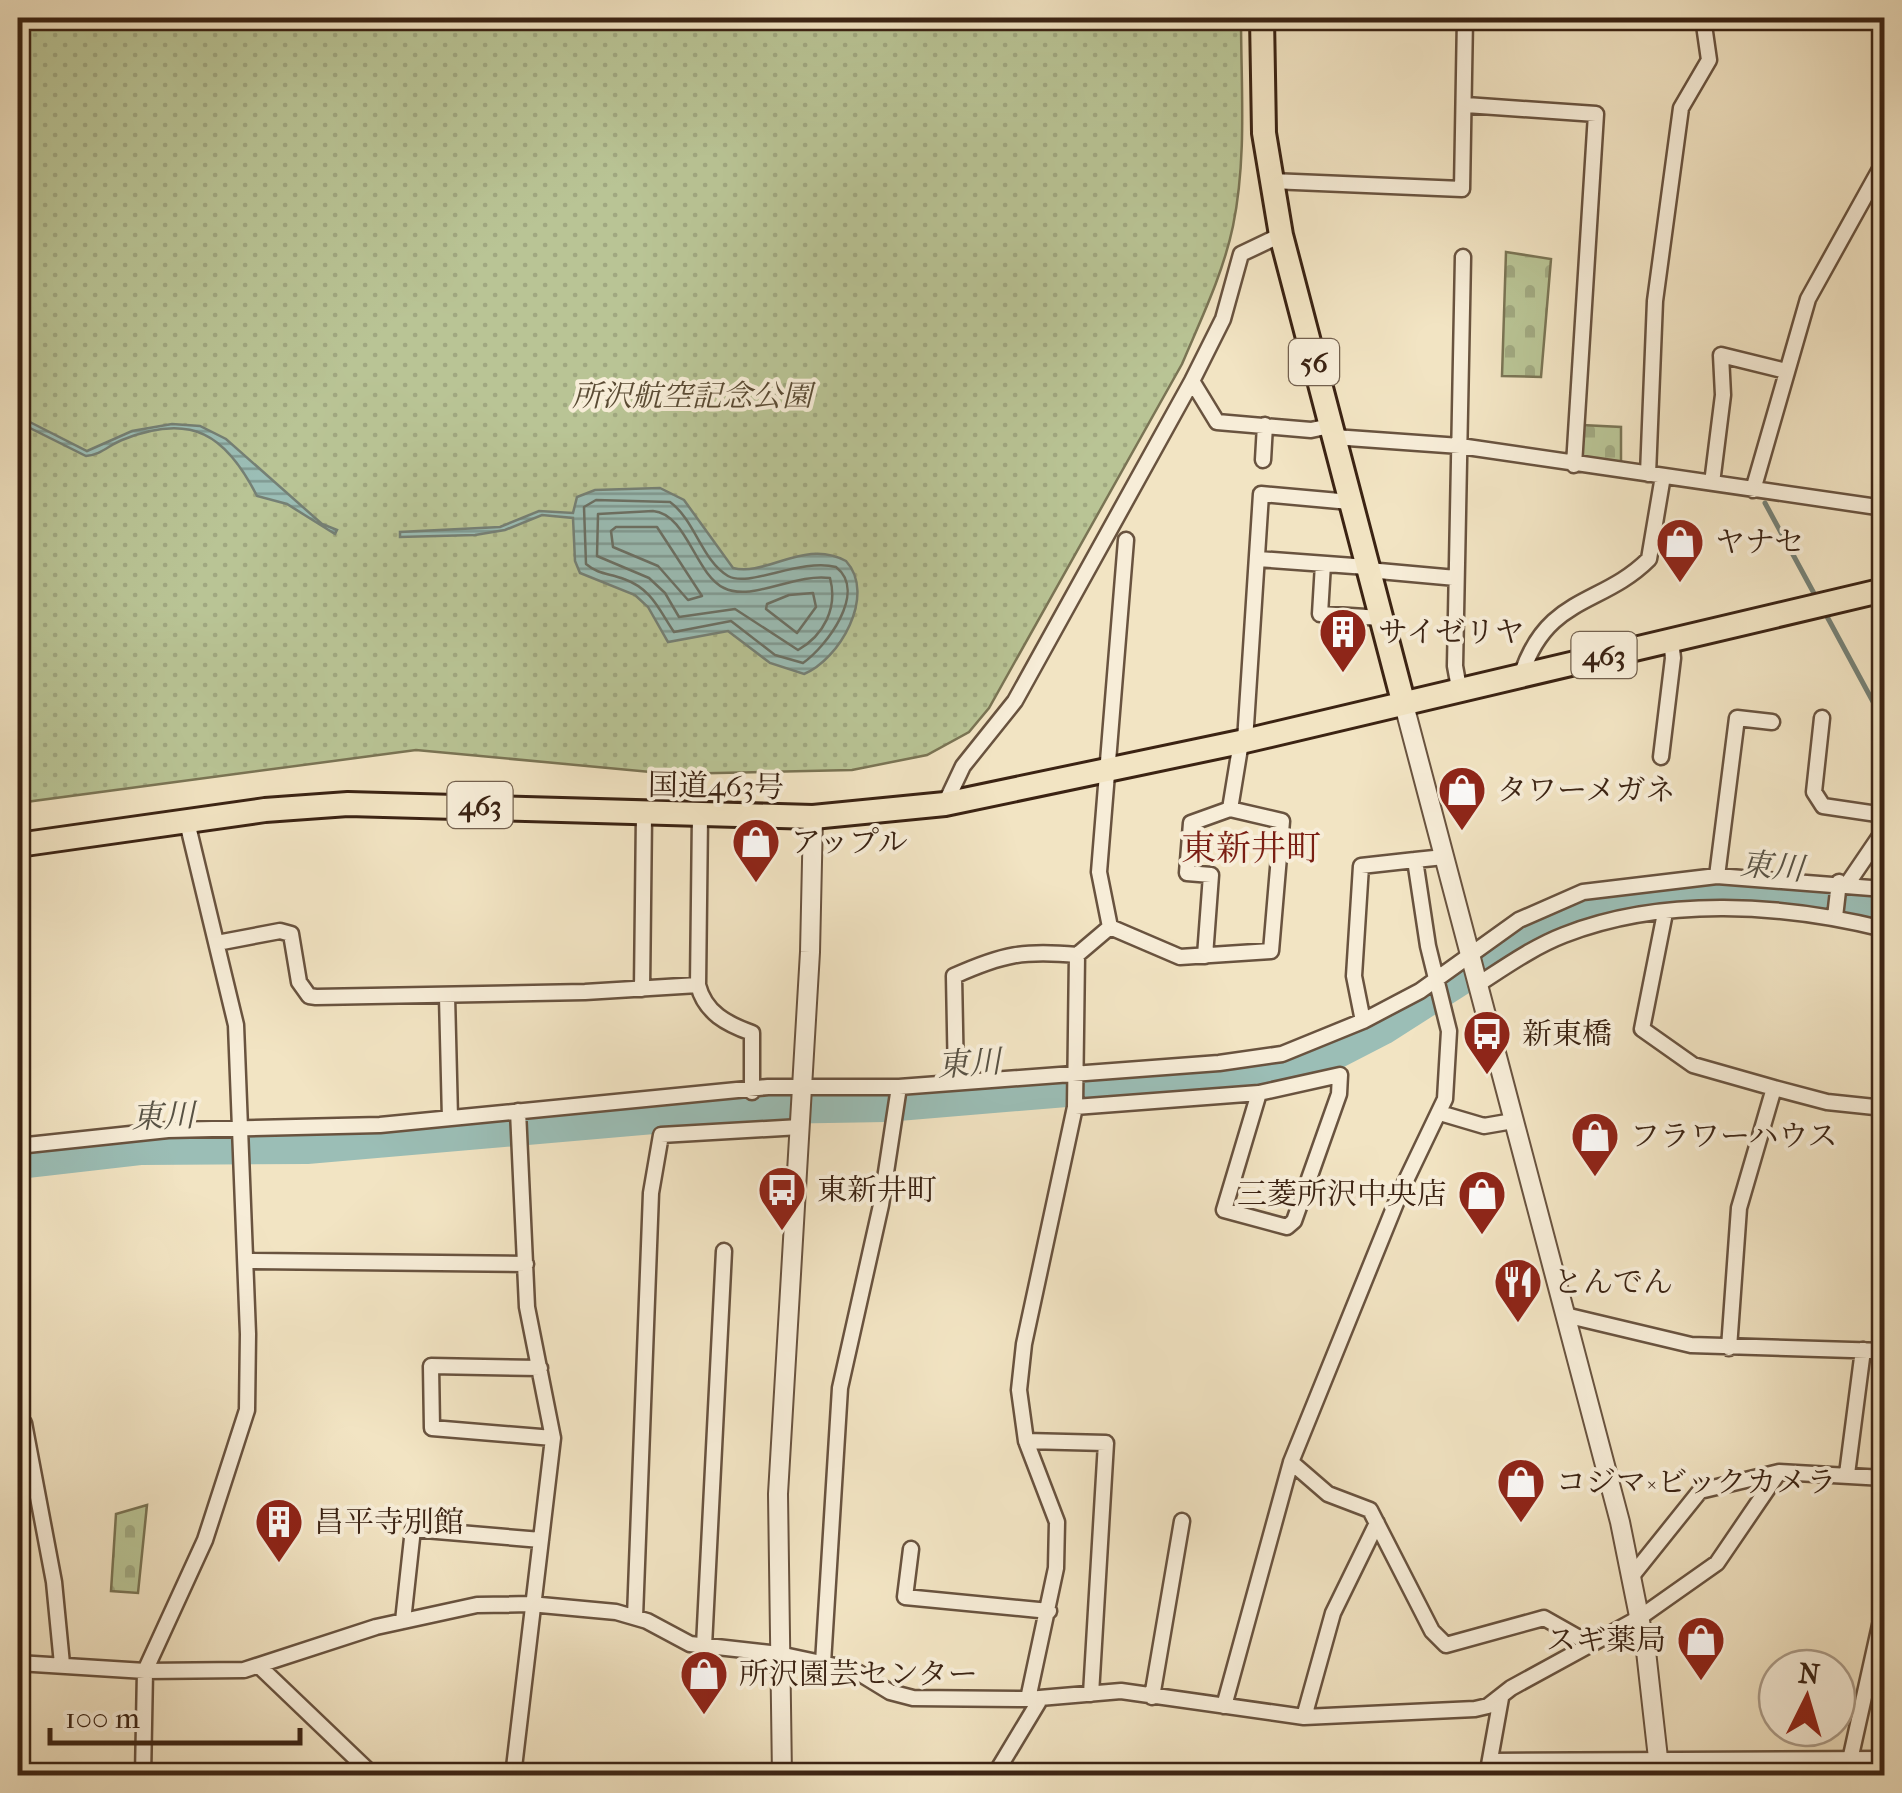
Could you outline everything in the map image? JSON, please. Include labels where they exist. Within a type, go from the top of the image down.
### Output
[{"type":"main road","name":"56","points":[[1262,18],[1262,90],[1281,235],[1403,701]]},
{"type":"main road","name":"463","points":[[1403,701],[1884,590]]},
{"type":"main road","name":"国道463号","points":[[18,845],[348,804],[812,818],[945,804],[1243,741],[1403,701]]},
{"type":"street","points":[[1271,181],[1462,189],[1466,105],[1464,18]]},
{"type":"street","points":[[1522,673],[1536,638],[1556,617],[1649,559],[1655,475],[1655,301],[1681,108],[1710,60],[1703,18]]},
{"type":"street","points":[[1466,105],[1596,114],[1574,465]]},
{"type":"street","points":[[1754,490],[1808,300],[1884,162]]},
{"type":"street","points":[[945,804],[963,766],[1014,701],[1192,381],[1223,319],[1241,254],[1281,235]]},
{"type":"street","points":[[1459,688],[1456,578],[1464,256]]},
{"type":"street","points":[[1712,483],[1724,396],[1721,355],[1786,371]]},
{"type":"street","points":[[1192,381],[1218,422],[1460,446],[1884,508]]},
{"type":"street","points":[[1263,460],[1265,425]]},
{"type":"street","points":[[1230,808],[1243,741],[1261,494],[1350,502]]},
{"type":"street","points":[[1110,927],[1098,872],[1126,540]]},
{"type":"street","points":[[1258,559],[1456,578]]},
{"type":"street","points":[[1323,564],[1320,614],[1381,618]]},
{"type":"street","points":[[1661,757],[1673,658],[1671,640]]},
{"type":"street","points":[[1403,701],[1631,1577],[1660,1769]]},
{"type":"street","points":[[1717,876],[1737,718],[1772,722]]},
{"type":"street","points":[[1822,718],[1814,792],[1823,806],[1884,815]]},
{"type":"street","points":[[1110,927],[1168,955],[1205,956],[1271,951],[1282,821],[1230,808],[1191,823],[1187,873],[1212,875],[1205,956]]},
{"type":"street","points":[[642,989],[644,815]]},
{"type":"street","points":[[700,816],[698,985],[701,998],[719,1017],[752,1033],[752,1092]]},
{"type":"street","points":[[782,1776],[778,1494],[802,1092],[812,818]]},
{"type":"street","points":[[143,1776],[145,1671],[198,1557],[244,1420],[248,1366],[236,1025],[188,822]]},
{"type":"street","points":[[1836,914],[1842,884],[1884,830]]},
{"type":"street","points":[[1364,1021],[1354,976],[1361,866],[1444,857]]},
{"type":"street","points":[[1224,1706],[1291,1462],[1394,1206],[1440,1113],[1449,1053],[1445,1006],[1428,946],[1415,860]]},
{"type":"street","points":[[18,1146],[104,1134],[241,1135],[752,1092],[899,1090],[956,1081],[1077,1076],[1219,1063],[1282,1054],[1364,1021],[1439,980],[1562,898],[1625,884],[1717,876],[1884,888]]},
{"type":"street","points":[[1477,983],[1565,934],[1664,912],[1836,914],[1884,930]]},
{"type":"street","points":[[1664,912],[1642,1029],[1693,1065],[1826,1102],[1884,1105]]},
{"type":"street","points":[[956,1081],[954,976],[1003,954],[1030,950],[1078,955],[1110,927]]},
{"type":"street","points":[[217,943],[280,931],[291,934],[299,982],[309,996],[447,996],[698,985]]},
{"type":"street","points":[[994,1776],[1034,1698],[1056,1568],[1057,1522],[1026,1441],[1018,1390],[1024,1344],[1075,1104],[1078,955]]},
{"type":"street","points":[[447,996],[450,1118]]},
{"type":"street","points":[[1075,1104],[1259,1093],[1340,1075],[1339,1094],[1294,1220],[1287,1227],[1224,1210],[1259,1093]]},
{"type":"street","points":[[1729,1348],[1740,1208],[1774,1088]]},
{"type":"street","points":[[823,1663],[840,1388],[898,1114],[899,1090]]},
{"type":"street","points":[[1440,1113],[1484,1126],[1513,1121]]},
{"type":"street","points":[[513,1776],[530,1604],[553,1438],[526,1307],[519,1114]]},
{"type":"street","points":[[635,1617],[651,1193],[661,1135],[800,1124]]},
{"type":"street","points":[[704,1646],[724,1251]]},
{"type":"street","points":[[246,1260],[526,1264]]},
{"type":"street","points":[[1565,1315],[1691,1344],[1884,1352]]},
{"type":"street","points":[[1847,1474],[1863,1350]]},
{"type":"street","points":[[540,1368],[431,1366],[432,1428],[553,1438]]},
{"type":"street","points":[[18,1422],[24,1423],[47,1546],[62,1664]]},
{"type":"street","points":[[1026,1441],[1106,1443],[1091,1694]]},
{"type":"street","points":[[1291,1462],[1328,1494],[1370,1510],[1432,1631],[1446,1645],[1544,1618],[1590,1644]]},
{"type":"street","points":[[1631,1577],[1700,1491],[1779,1472],[1884,1478]]},
{"type":"street","points":[[18,1663],[145,1671],[244,1670],[402,1621],[476,1605],[530,1604],[635,1617],[683,1642],[779,1654],[854,1670],[890,1692],[912,1698],[1034,1698],[1122,1691],[1304,1718],[1475,1709],[1640,1618],[1718,1563],[1779,1472]]},
{"type":"street","points":[[1152,1697],[1182,1521]]},
{"type":"street","points":[[1304,1718],[1333,1613],[1376,1523]]},
{"type":"street","points":[[402,1621],[413,1528],[541,1540]]},
{"type":"street","points":[[911,1549],[905,1597],[1048,1611]]},
{"type":"street","points":[[1850,1760],[1884,1608]]},
{"type":"street","points":[[259,1666],[374,1776]]},
{"type":"street","points":[[1501,1698],[1490,1768],[1660,1769],[1884,1759]]},
{"type":"green space","name":"所沢航空記念公園","points":[[18,18],[1241,18],[1240,174],[1233,226],[1211,296],[1182,364],[989,708],[969,732],[927,755],[852,770],[672,774],[416,750],[18,803]]},
{"type":"green space","points":[[1506,252],[1551,259],[1541,377],[1502,376]]},
{"type":"green space","points":[[1582,425],[1621,427],[1621,466],[1581,462]]},
{"type":"green space","points":[[147,1505],[138,1593],[111,1591],[116,1514]]},
{"type":"water","points":[[18,416],[87,451],[132,431],[172,424],[200,426],[226,439],[322,524],[337,530],[335,534],[287,504],[257,496],[233,458],[204,435],[168,428],[122,440],[86,456],[18,422]]},
{"type":"water","points":[[660,488],[684,500],[733,568],[759,567],[816,554],[846,561],[855,575],[856,608],[830,655],[804,674],[770,663],[728,631],[668,642],[648,607],[635,595],[580,573],[575,561],[573,518],[542,515],[505,530],[475,535],[400,537],[400,532],[500,527],[539,511],[573,513],[577,497],[595,490]]},
{"type":"waterway","points":[[1765,503],[1816,597]]},
{"type":"waterway","points":[[1824,611],[1884,722]]},
{"type":"waterway","name":"東川","points":[[18,1164],[140,1150],[307,1149],[770,1109],[886,1107],[1236,1078],[1321,1062],[1383,1030],[1540,930],[1617,906],[1739,894],[1884,914]]},
{"type":"place","name":"ヤナセ","points":[[1680,584]]},
{"type":"place","name":"サイゼリヤ","points":[[1343,674]]},
{"type":"place","name":"タワーメガネ","points":[[1462,832]]},
{"type":"place","name":"アップル","points":[[756,884]]},
{"type":"place","name":"新東橋","points":[[1487,1076]]},
{"type":"place","name":"フラワーハウス","points":[[1595,1178]]},
{"type":"place","name":"東新井町","points":[[782,1232]]},
{"type":"place","name":"三菱所沢中央店","points":[[1482,1236]]},
{"type":"place","name":"とんでん","points":[[1518,1324]]},
{"type":"place","name":"コジマ×ビックカメラ","points":[[1521,1524]]},
{"type":"place","name":"昌平寺別館","points":[[279,1564]]},
{"type":"place","name":"スギ薬局","points":[[1701,1682]]},
{"type":"place","name":"所沢園芸センター","points":[[704,1716]]},
{"type":"district","name":"東新井町","points":[[1251,848]]}]
